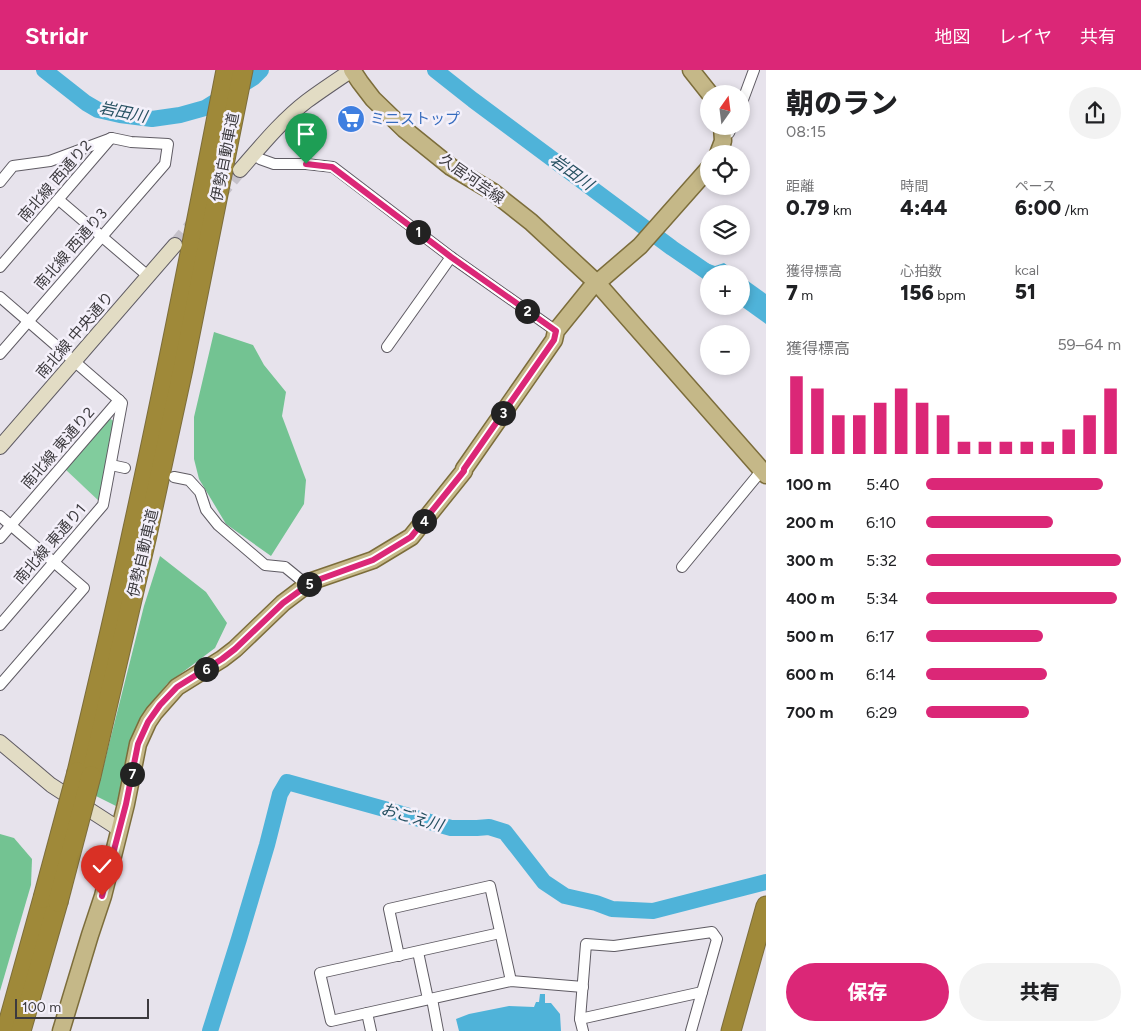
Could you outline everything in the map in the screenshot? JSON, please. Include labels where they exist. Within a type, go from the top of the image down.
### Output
[{"type":"highway","name":"伊勢自動車道","points":[[220,142],[226,70]]},
{"type":"highway","name":"伊勢自動車道","points":[[21,1031],[51,900],[84,774],[103,661],[133,532],[168,366],[220,142],[243,70]]},
{"type":"highway","name":"伊勢自動車道","points":[[6,1031],[51,900]]},
{"type":"highway","points":[[731,1031],[764,912]]},
{"type":"main road","name":"久居河芸線","points":[[352,70],[373,99],[404,129],[451,167],[493,192],[530,222],[598,284],[764,473]]},
{"type":"main road","points":[[691,70],[703,85]]},
{"type":"main road","points":[[61,1031],[102,896],[138,744],[148,722],[160,705],[177,687],[235,649],[283,603],[307,585],[373,560],[411,537],[464,471],[554,340],[556,331],[590,289],[640,246],[700,178]]},
{"type":"street","points":[[240,170],[296,110],[352,70]]},
{"type":"street","points":[[748,85],[754,70]]},
{"type":"street","points":[[0,182],[13,166],[50,162],[112,138]]},
{"type":"street","name":"南北線 西通り3","points":[[0,354],[164,164],[168,144],[131,142],[112,138]]},
{"type":"street","name":"南北線 西通り2","points":[[0,267],[112,138]]},
{"type":"street","points":[[254,154],[260,160],[274,164],[306,164],[332,167],[451,257],[556,331]]},
{"type":"street","points":[[59,200],[148,276]]},
{"type":"street","name":"南北線 中央通り","points":[[0,447],[175,245]]},
{"type":"street","points":[[387,348],[451,257]]},
{"type":"street","points":[[0,297],[122,403],[111,465],[125,468]]},
{"type":"street","name":"南北線 東通り2","points":[[0,538],[119,400]]},
{"type":"street","name":"南北線 東通り1","points":[[0,625],[103,506],[111,465]]},
{"type":"street","points":[[682,567],[764,473]]},
{"type":"street","points":[[174,477],[189,480],[200,492],[206,510],[218,525],[264,565],[285,567],[307,585]]},
{"type":"street","points":[[0,516],[84,588],[0,685]]},
{"type":"street","points":[[0,742],[51,785],[119,829]]},
{"type":"street","points":[[399,956],[389,909],[490,886],[511,981]]},
{"type":"street","points":[[583,1031],[580,1019],[586,944],[614,946],[712,932],[717,939],[691,1031]]},
{"type":"street","points":[[500,933],[320,973],[330,1020],[511,981],[582,987]]},
{"type":"street","points":[[418,952],[438,1031]]},
{"type":"street","points":[[580,1019],[702,992]]},
{"type":"street","points":[[368,1012],[371,1031]]},
{"type":"green space","points":[[214,332],[253,345],[264,365],[286,392],[282,416],[306,480],[304,504],[271,556],[226,524],[199,479],[194,459],[194,417]]},
{"type":"green space","points":[[109,418],[115,422],[100,502],[65,469]]},
{"type":"green space","points":[[160,556],[206,592],[227,623],[215,648],[167,684],[144,713],[116,806],[96,796],[144,606]]},
{"type":"green space","points":[[0,834],[14,838],[32,859],[31,885],[0,991]]},
{"type":"water","points":[[667,249],[712,265],[700,265],[700,276]]},
{"type":"water","points":[[750,282],[766,294],[766,324],[750,312]]},
{"type":"water","points":[[540,994],[545,994],[545,1003],[551,1003],[560,1014],[561,1031],[459,1031],[456,1019],[469,1014],[509,1006],[534,1007],[536,1002],[539,1002]]},
{"type":"building","name":"ミニストップ","points":[[355,108],[363,117],[347,131],[339,122]]},
{"type":"waterway","name":"岩田川","points":[[44,70],[86,103],[98,110],[152,119],[180,115],[205,108],[253,78],[261,70]]},
{"type":"waterway","name":"岩田川","points":[[435,70],[700,267]]},
{"type":"waterway","name":"おごえ川","points":[[210,1031],[267,845],[280,794],[287,782],[451,828],[489,827],[505,832],[544,882],[565,896],[596,903],[612,909],[653,911],[766,882]]},
{"type":"tunnel","points":[[218,196],[240,170]]},
{"type":"tunnel","points":[[175,245],[195,221]]},
{"type":"place","name":"ミニストップ","points":[[351,119]]},
{"type":"route","points":[[102,896],[126,804],[138,744],[148,722],[160,705],[177,687],[235,649],[283,603],[307,585],[373,560],[411,537],[456,483],[554,340],[556,331],[451,257],[332,167],[306,164]]}]
